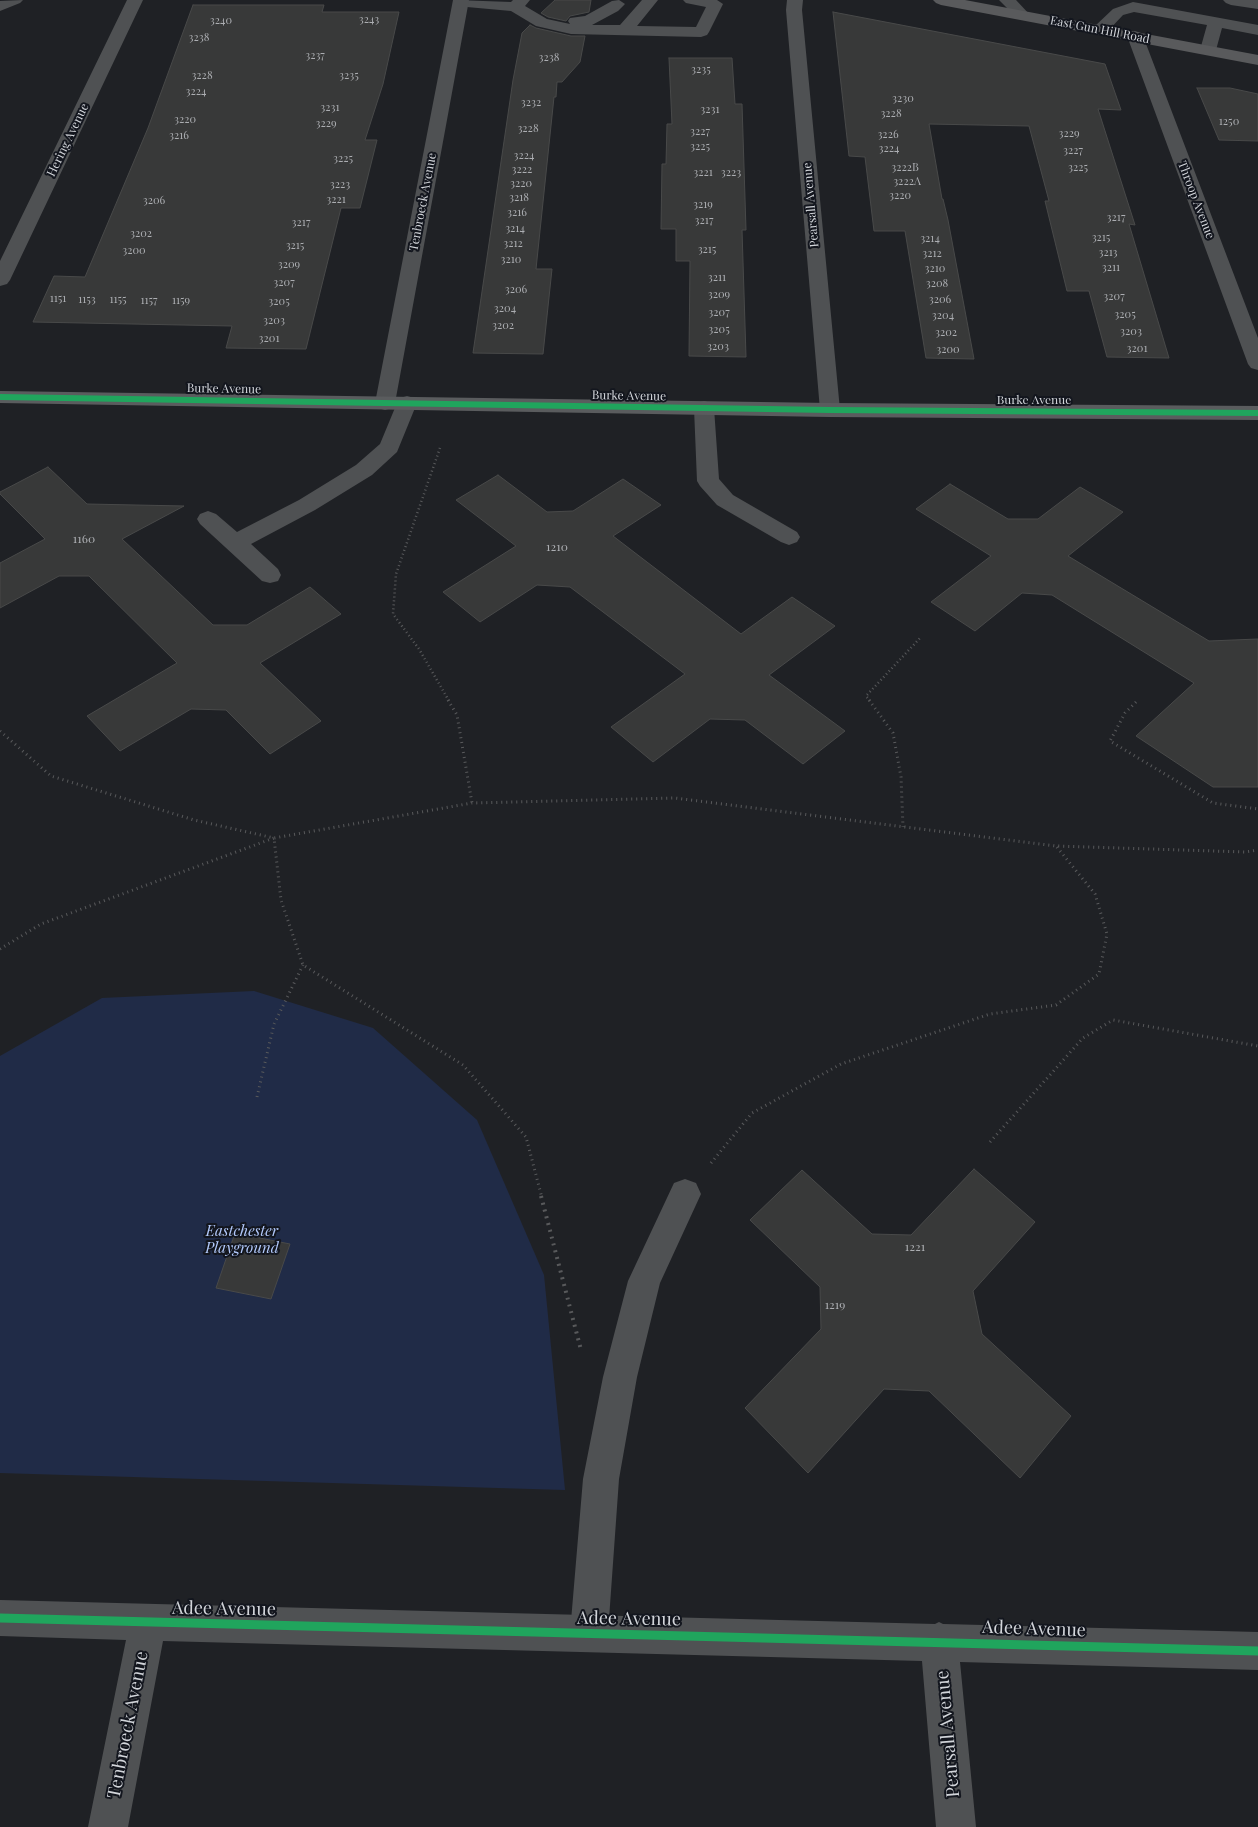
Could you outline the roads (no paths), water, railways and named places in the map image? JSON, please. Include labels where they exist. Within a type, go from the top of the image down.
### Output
[{"type":"main road","name":"East Gun Hill Road","points":[[941,0],[1258,60]]},
{"type":"main road","name":"Burke Avenue","points":[[0,397],[830,410],[1258,413]]},
{"type":"street","points":[[0,6],[15,0]]},
{"type":"street","name":"Hering Avenue","points":[[0,280],[135,0]]},
{"type":"street","points":[[625,30],[650,0]]},
{"type":"street","points":[[461,1],[518,4],[542,23],[571,29],[701,32],[715,4],[691,0]]},
{"type":"street","name":"Pearsall Avenue","points":[[795,0],[794,10],[830,410]]},
{"type":"street","points":[[1007,0],[1022,15]]},
{"type":"street","points":[[1100,30],[1118,12],[1133,7],[1182,0]]},
{"type":"street","points":[[1231,0],[1258,4]]},
{"type":"street","name":"Tenbroeck Avenue","points":[[385,403],[461,1]]},
{"type":"street","points":[[538,2],[543,12],[564,21],[588,21],[617,4]]},
{"type":"street","points":[[1133,7],[1258,30]]},
{"type":"street","points":[[1208,50],[1216,22]]},
{"type":"street","name":"Throop Avenue","points":[[1135,36],[1258,364]]},
{"type":"street","points":[[235,543],[307,505],[364,470],[389,447],[407,403]]},
{"type":"street","points":[[704,408],[708,481],[725,500],[789,537]]},
{"type":"street","points":[[208,519],[270,575]]},
{"type":"street","points":[[589,1633],[601,1479],[620,1377],[644,1280],[685,1194]]},
{"type":"street","name":"Adee Avenue","points":[[0,1618],[1258,1651]]},
{"type":"street","name":"Tenbroeck Avenue","points":[[108,1827],[148,1622]]},
{"type":"street","name":"Pearsall Avenue","points":[[939,1642],[956,1827]]},
{"type":"park label","name":"Eastchester Playground","points":[[242,1240]]}]
